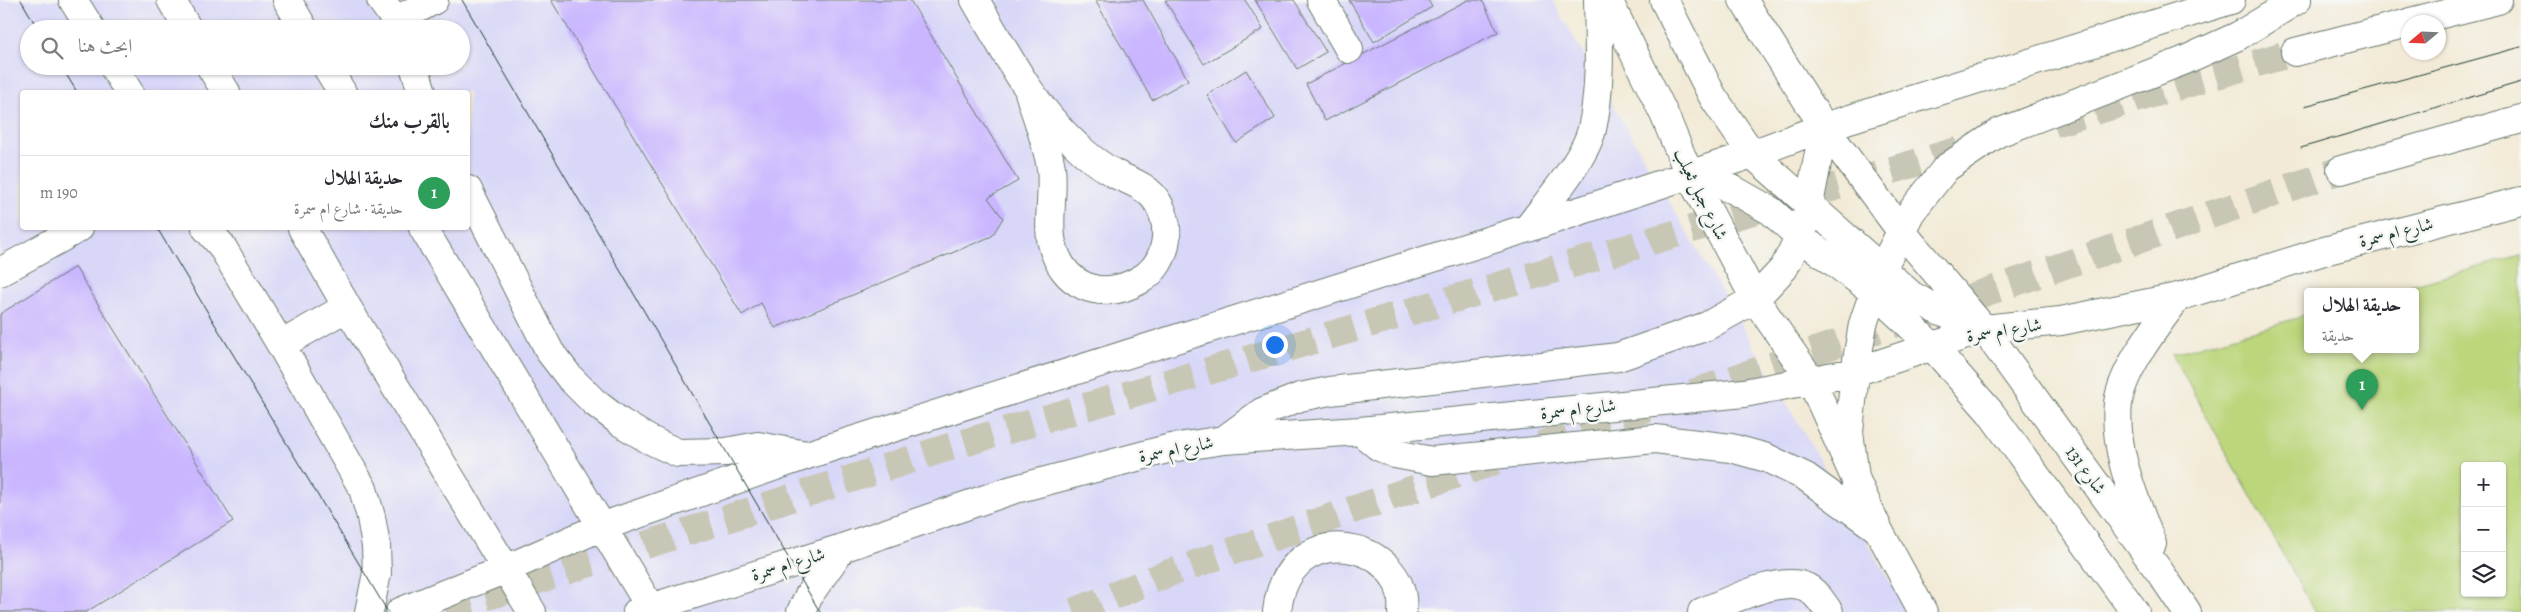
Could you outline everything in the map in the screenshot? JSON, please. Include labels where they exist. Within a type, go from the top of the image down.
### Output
[{"type":"street","points":[[73,0],[85,20]]},
{"type":"street","points":[[171,0],[183,20]]},
{"type":"street","points":[[287,0],[299,20]]},
{"type":"street","points":[[394,16],[434,0]]},
{"type":"street","points":[[975,0],[1029,92],[1074,144],[1094,162],[1145,188],[1159,203],[1166,228],[1165,248],[1158,265],[1144,278],[1120,288],[1090,289],[1074,282],[1059,266],[1051,242],[1053,191],[1050,166],[1029,92]]},
{"type":"street","points":[[1321,0],[1349,49]]},
{"type":"street","points":[[1528,228],[1580,156],[1592,130],[1599,40],[1598,0]]},
{"type":"street","name":"شارع جبل ثعيلب","points":[[1608,0],[1664,114],[1689,174],[1755,300],[1811,380]]},
{"type":"street","points":[[1664,0],[1714,98],[1752,154],[1810,206],[1990,412],[2135,612]]},
{"type":"street","points":[[1743,0],[1824,127],[1901,231],[1984,329]]},
{"type":"street","points":[[400,612],[506,569],[601,526],[807,456],[1528,228],[1752,154],[1824,127],[2231,0]]},
{"type":"street","points":[[1856,484],[1849,432],[1862,324],[1877,281],[1901,231],[1928,189],[1946,168],[1998,133],[2191,57],[2238,36],[2297,0]]},
{"type":"street","points":[[2440,15],[2498,0]]},
{"type":"street","points":[[2294,52],[2401,25]]},
{"type":"street","points":[[119,75],[128,90]]},
{"type":"street","points":[[216,75],[225,90]]},
{"type":"street","points":[[332,75],[341,90]]},
{"type":"street","points":[[417,75],[421,90]]},
{"type":"street","points":[[2341,170],[2521,119]]},
{"type":"street","points":[[1224,440],[1262,412],[1300,398],[1330,391],[1618,357],[1687,335],[1755,300],[1784,268],[1800,237],[1810,206],[1824,127]]},
{"type":"street","points":[[1689,174],[1734,190],[1752,200],[1771,211],[1800,237],[1877,281],[1984,329]]},
{"type":"street","points":[[470,194],[550,352],[570,378],[594,402],[620,422],[648,439],[678,453],[726,452],[758,446],[807,456]]},
{"type":"street","name":"شارع ام سمرة","points":[[646,610],[842,548],[1012,490],[1171,448],[1224,440],[1360,431],[1744,393],[1855,372],[1931,345],[1984,329],[2060,321],[2178,297],[2324,251],[2521,201]]},
{"type":"street","points":[[0,272],[75,230]]},
{"type":"street","points":[[208,230],[221,245],[281,345],[363,489],[372,517],[376,546],[376,572],[369,612]]},
{"type":"street","points":[[303,230],[346,307],[532,612]]},
{"type":"street","points":[[423,230],[601,526],[646,610]]},
{"type":"street","points":[[2164,578],[2127,479],[2120,445],[2118,402],[2131,366],[2178,297]]},
{"type":"street","points":[[281,345],[346,307]]},
{"type":"street","name":"شارع 131","points":[[1984,329],[2187,612]]},
{"type":"street","points":[[1811,380],[1856,484],[1923,612]]},
{"type":"street","points":[[1360,431],[1378,446],[1395,454],[1432,461],[1655,439],[1731,448],[1767,458],[1806,477],[1878,529]]},
{"type":"street","points":[[801,612],[809,594],[842,548]]},
{"type":"street","points":[[1277,612],[1279,594],[1286,578],[1297,563],[1312,553],[1328,548],[1347,548],[1364,552],[1379,561],[1391,574],[1399,590],[1402,612]]},
{"type":"street","points":[[1702,612],[1777,584],[1795,583],[1807,588],[1820,598],[1829,612]]},
{"type":"shaded area","points":[[0,0],[1552,0],[1908,612],[0,612]]},
{"type":"green space","points":[[2521,255],[2521,612],[2315,612],[2172,354],[2304,316],[2304,353],[2419,353],[2419,288],[2404,288]]},
{"type":"building","points":[[551,0],[910,0],[1018,181],[988,198],[1003,218],[992,236],[775,328],[761,303],[742,315]]},
{"type":"building","points":[[1095,0],[1143,0],[1188,80],[1152,100]]},
{"type":"building","points":[[1165,0],[1245,0],[1263,29],[1204,64]]},
{"type":"building","points":[[1255,0],[1294,0],[1326,52],[1297,69]]},
{"type":"building","points":[[1349,0],[1428,0],[1432,7],[1374,42]]},
{"type":"building","points":[[1468,0],[1482,0],[1498,32],[1325,121],[1306,84]]},
{"type":"building","points":[[1246,70],[1275,118],[1236,143],[1207,95]]},
{"type":"building","points":[[75,267],[233,521],[86,612],[0,612],[0,314]]},
{"type":"tunnel","points":[[2054,123],[2295,52]]},
{"type":"tunnel","points":[[446,612],[460,605],[943,449],[1974,146]]},
{"type":"tunnel","points":[[1693,393],[2341,170]]},
{"type":"tunnel","points":[[1541,445],[1652,407]]},
{"type":"tunnel","points":[[1074,612],[1169,573],[1498,460]]},
{"type":"tram line","points":[[21,0],[33,20]]},
{"type":"tram line","points":[[462,0],[820,612]]},
{"type":"tram line","points":[[2305,106],[2521,47]]},
{"type":"tram line","points":[[67,75],[76,90]]},
{"type":"tram line","points":[[2301,148],[2521,82]]},
{"type":"tram line","points":[[158,230],[388,612]]},
{"type":"place","name":"حديقة الهلال","points":[[2362,410]]}]
